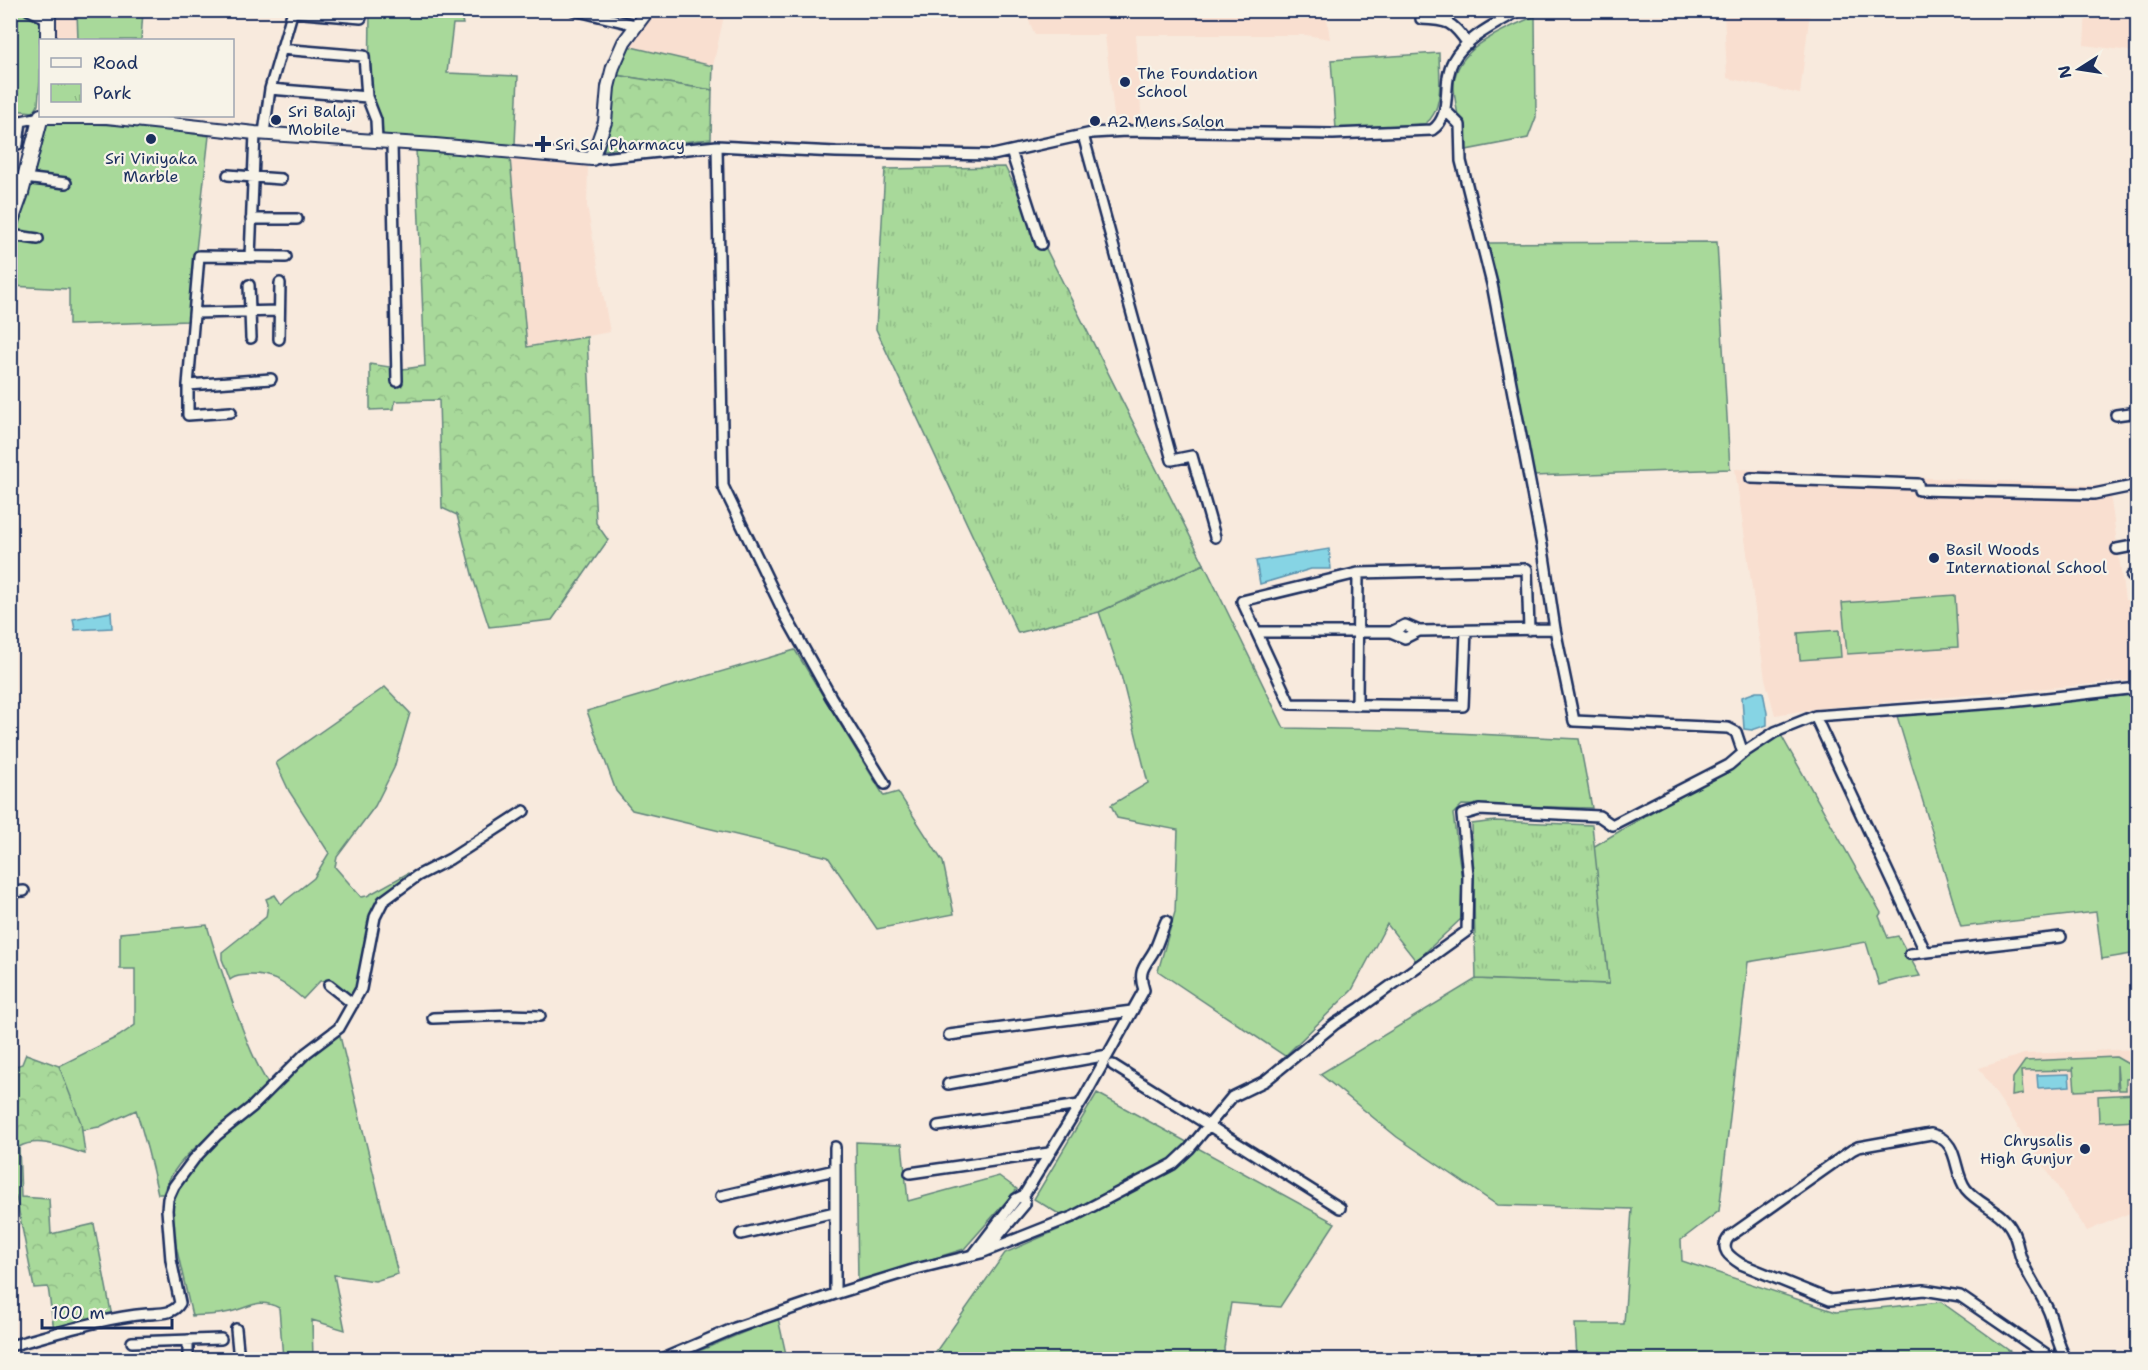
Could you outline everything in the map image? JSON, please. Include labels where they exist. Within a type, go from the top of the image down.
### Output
[{"type":"main road","points":[[48,15],[48,39]]},
{"type":"main road","points":[[11,223],[16,193],[24,178],[41,117]]},
{"type":"street","points":[[29,10],[48,15]]},
{"type":"street","points":[[574,10],[636,26]]},
{"type":"street","points":[[591,159],[605,122],[608,87],[613,68],[624,42],[648,10]]},
{"type":"street","points":[[107,117],[260,133],[591,159],[717,146],[836,152],[993,155],[1083,135],[1126,131],[1333,134],[1432,130],[1440,125],[1445,110],[1445,85],[1454,59],[1467,44],[1520,10]]},
{"type":"street","points":[[250,257],[253,178],[260,133],[292,11],[361,18]]},
{"type":"street","points":[[1421,19],[1443,20],[1449,23],[1459,31],[1467,44]]},
{"type":"street","points":[[281,48],[364,56],[367,98],[376,120],[377,141]]},
{"type":"street","points":[[270,89],[367,98]]},
{"type":"street","points":[[1445,110],[1460,125],[1461,161],[1492,284],[1574,721],[1728,728],[1736,732],[1743,753]]},
{"type":"street","points":[[10,120],[21,121],[39,116]]},
{"type":"street","points":[[10,144],[18,144],[21,121]]},
{"type":"street","points":[[1083,135],[1172,460],[1192,456],[1215,537]]},
{"type":"street","points":[[392,144],[397,381]]},
{"type":"street","points":[[717,146],[723,486],[785,615],[831,697],[885,784]]},
{"type":"street","points":[[1011,151],[1041,244]]},
{"type":"street","points":[[228,175],[281,179]]},
{"type":"street","points":[[24,178],[66,183]]},
{"type":"street","points":[[251,219],[297,219]]},
{"type":"street","points":[[10,235],[38,238]]},
{"type":"street","points":[[231,412],[188,415],[188,386],[199,256],[286,257]]},
{"type":"street","points":[[279,339],[280,283]]},
{"type":"street","points":[[249,285],[251,339]]},
{"type":"street","points":[[195,312],[279,310]]},
{"type":"street","points":[[188,386],[270,379]]},
{"type":"street","points":[[2116,415],[2138,412]]},
{"type":"street","points":[[1751,478],[1918,484],[1919,490],[2083,494],[2138,485]]},
{"type":"street","points":[[2117,549],[2138,545]]},
{"type":"street","points":[[1466,631],[1463,706],[1290,704],[1242,601],[1358,573],[1527,569],[1529,630]]},
{"type":"street","points":[[1357,705],[1358,573]]},
{"type":"street","points":[[1257,632],[1390,632],[1405,625],[1419,631],[1555,629]]},
{"type":"street","points":[[660,1359],[735,1328],[834,1294],[916,1269],[973,1255],[1072,1217],[1173,1164],[1189,1149],[1232,1097],[1264,1081],[1335,1024],[1467,931],[1468,875],[1462,815],[1479,810],[1599,816],[1612,825],[1729,765],[1775,732],[1815,716],[2010,702],[2138,687]]},
{"type":"street","points":[[1815,716],[1925,951]]},
{"type":"street","points":[[10,1346],[66,1330],[173,1311],[178,1307],[180,1303],[171,1260],[167,1210],[168,1199],[174,1186],[194,1159],[217,1135],[252,1107],[306,1053],[339,1028],[361,989],[375,917],[383,901],[417,876],[450,859],[524,811]]},
{"type":"street","points":[[10,892],[24,891]]},
{"type":"street","points":[[973,1255],[1016,1199],[1024,1195],[1108,1055],[1144,990],[1141,973],[1154,951],[1166,921]]},
{"type":"street","points":[[1910,954],[2061,937]]},
{"type":"street","points":[[329,986],[353,1004]]},
{"type":"street","points":[[949,1035],[1132,1011]]},
{"type":"street","points":[[433,1018],[540,1016]]},
{"type":"street","points":[[948,1084],[1108,1055]]},
{"type":"street","points":[[1113,1065],[1340,1208]]},
{"type":"street","points":[[938,1126],[1079,1105]]},
{"type":"street","points":[[1931,1134],[1942,1136],[1950,1148],[1965,1187],[2005,1218],[2014,1233],[2023,1263],[2049,1312],[2066,1359],[2049,1357],[1960,1296],[1924,1290],[1830,1300],[1741,1264],[1729,1257],[1724,1247],[1725,1241],[1858,1147],[1931,1134]]},
{"type":"street","points":[[834,1294],[835,1147]]},
{"type":"street","points":[[910,1173],[1049,1153]]},
{"type":"street","points":[[721,1196],[835,1170]]},
{"type":"street","points":[[986,1250],[1025,1204],[1024,1195]]},
{"type":"street","points":[[741,1234],[835,1212]]},
{"type":"street","points":[[236,1329],[238,1359]]},
{"type":"street","points":[[132,1342],[221,1339]]},
{"type":"street","points":[[188,1340],[188,1359]]},
{"type":"shaded area","points":[[55,11],[77,11],[78,39],[55,39]]},
{"type":"shaded area","points":[[653,11],[725,11],[713,66],[627,46]]},
{"type":"shaded area","name":"The Foundation School","points":[[1025,11],[1326,11],[1330,39],[1306,35],[1136,35],[1142,126],[1115,124],[1105,35],[1035,35]]},
{"type":"shaded area","points":[[1724,11],[1810,11],[1800,94],[1727,78]]},
{"type":"shaded area","points":[[2086,11],[2137,11],[2137,52],[2084,45]]},
{"type":"shaded area","points":[[510,158],[588,165],[587,206],[610,332],[527,347]]},
{"type":"shaded area","name":"Basil Woods International School","points":[[1735,469],[2109,486],[2125,600],[2137,600],[2137,680],[1814,709],[1775,715],[1765,679]]},
{"type":"shaded area","name":"Chrysalis High Gunjur","points":[[2137,1049],[2137,1210],[2087,1231],[1979,1068],[2024,1054]]},
{"type":"green space","points":[[10,11],[42,11],[41,39],[39,39],[38,105],[34,112],[11,110]]},
{"type":"green space","points":[[77,11],[143,11],[141,39],[78,39]]},
{"type":"green space","points":[[370,11],[460,11],[463,24],[453,24],[447,73],[518,76],[515,145],[384,137],[379,127],[378,111],[369,95]]},
{"type":"green space","points":[[1535,16],[1536,117],[1528,138],[1466,150],[1458,118],[1454,85],[1463,60],[1484,41]]},
{"type":"green space","points":[[627,46],[713,66],[712,90],[616,75]]},
{"type":"green space","points":[[1439,53],[1440,91],[1436,110],[1425,124],[1336,129],[1331,60]]},
{"type":"green space","points":[[616,75],[712,90],[711,139],[604,150]]},
{"type":"green space","points":[[46,122],[139,126],[209,136],[188,321],[69,325],[69,289],[11,286],[11,246]]},
{"type":"green space","points":[[416,149],[510,158],[527,347],[587,337],[596,523],[608,540],[552,620],[489,627],[473,578],[457,515],[442,508],[439,400],[395,401],[394,409],[370,410],[370,364],[403,369],[425,366]]},
{"type":"green space","points":[[1005,167],[1204,564],[1099,612],[1018,633],[876,329],[885,169]]},
{"type":"green space","points":[[1717,242],[1730,469],[1533,476],[1488,243]]},
{"type":"green space","points":[[1204,564],[1284,728],[1393,730],[1579,739],[1592,808],[1462,805],[1453,814],[1462,880],[1461,919],[1416,961],[1387,924],[1352,990],[1285,1056],[1158,971],[1175,912],[1178,830],[1117,818],[1111,805],[1148,783],[1121,675],[1099,612]]},
{"type":"green space","points":[[1955,595],[1958,647],[1847,654],[1842,603]]},
{"type":"green space","points":[[1839,630],[1841,657],[1800,660],[1798,633]]},
{"type":"green space","points":[[795,650],[884,796],[898,792],[943,862],[954,914],[877,929],[828,857],[632,810],[616,791],[587,711]]},
{"type":"green space","points":[[385,687],[410,713],[394,768],[375,806],[337,857],[335,867],[361,897],[367,896],[408,873],[413,876],[373,913],[358,988],[353,999],[331,981],[320,981],[303,999],[284,984],[264,976],[241,976],[230,980],[222,959],[222,952],[266,917],[268,904],[266,899],[275,895],[281,904],[314,878],[329,853],[289,791],[276,763]]},
{"type":"green space","points":[[2137,692],[2137,953],[2102,959],[2096,912],[1961,927],[1897,716]]},
{"type":"green space","points":[[1781,735],[1881,913],[1879,916],[1888,938],[1898,936],[1920,976],[1879,985],[1866,942],[1748,962],[1719,1211],[1681,1240],[1682,1261],[1836,1312],[1941,1302],[2021,1359],[1577,1359],[1575,1324],[1624,1324],[1632,1209],[1497,1205],[1397,1137],[1320,1074],[1476,979],[1609,984],[1593,847]]},
{"type":"green space","points":[[1495,821],[1592,825],[1609,984],[1476,979],[1472,824]]},
{"type":"green space","points":[[207,925],[246,1039],[269,1085],[195,1148],[170,1177],[163,1194],[158,1194],[136,1110],[99,1127],[82,1130],[59,1066],[119,1036],[135,1025],[135,969],[120,969],[120,933]]},
{"type":"green space","points":[[339,1032],[398,1274],[375,1281],[334,1275],[345,1330],[312,1320],[313,1359],[283,1359],[279,1308],[260,1303],[225,1313],[192,1316],[173,1233],[171,1210],[183,1177],[220,1136],[252,1113],[309,1056]]},
{"type":"green space","points":[[26,1054],[59,1066],[81,1123],[85,1154],[43,1143],[26,1144],[19,1147],[21,1197],[49,1199],[51,1234],[94,1224],[112,1317],[54,1330],[48,1287],[34,1288],[16,1197],[11,1196],[10,1068],[22,1064]]},
{"type":"green space","points":[[2116,1057],[2137,1069],[2137,1078],[2126,1079],[2126,1090],[2119,1090],[2117,1065],[2117,1089],[2075,1091],[2073,1067],[2072,1070],[2021,1071],[2023,1094],[2012,1096],[2013,1078],[2025,1061]]},
{"type":"green space","points":[[1097,1093],[1335,1223],[1280,1307],[1231,1303],[1224,1348],[1225,1359],[930,1360],[1005,1253],[1074,1223],[1034,1199]]},
{"type":"green space","points":[[2137,1094],[2137,1120],[2099,1122],[2098,1096]]},
{"type":"green space","points":[[856,1142],[902,1144],[908,1201],[999,1176],[1017,1189],[964,1249],[858,1282]]},
{"type":"green space","points":[[778,1318],[787,1359],[680,1359]]},
{"type":"water","points":[[1329,549],[1331,569],[1311,569],[1260,584],[1256,561]]},
{"type":"water","points":[[111,612],[112,628],[75,630],[73,619]]},
{"type":"water","points":[[1763,692],[1767,725],[1752,730],[1744,729],[1742,697]]},
{"type":"water","points":[[2069,1074],[2070,1086],[2038,1088],[2037,1075]]},
{"type":"place","name":"The Foundation School","points":[[1125,82]]},
{"type":"place","name":"Sri Balaji Mobile","points":[[276,120]]},
{"type":"place","name":"A2 Mens Salon","points":[[1095,121]]},
{"type":"place","name":"Sri Viniyaka Marble","points":[[151,139]]},
{"type":"place","name":"Sri Sai Pharmacy","points":[[543,144]]},
{"type":"place","name":"Basil Woods International School","points":[[1934,558]]},
{"type":"place","name":"Chrysalis High Gunjur","points":[[2085,1149]]}]
